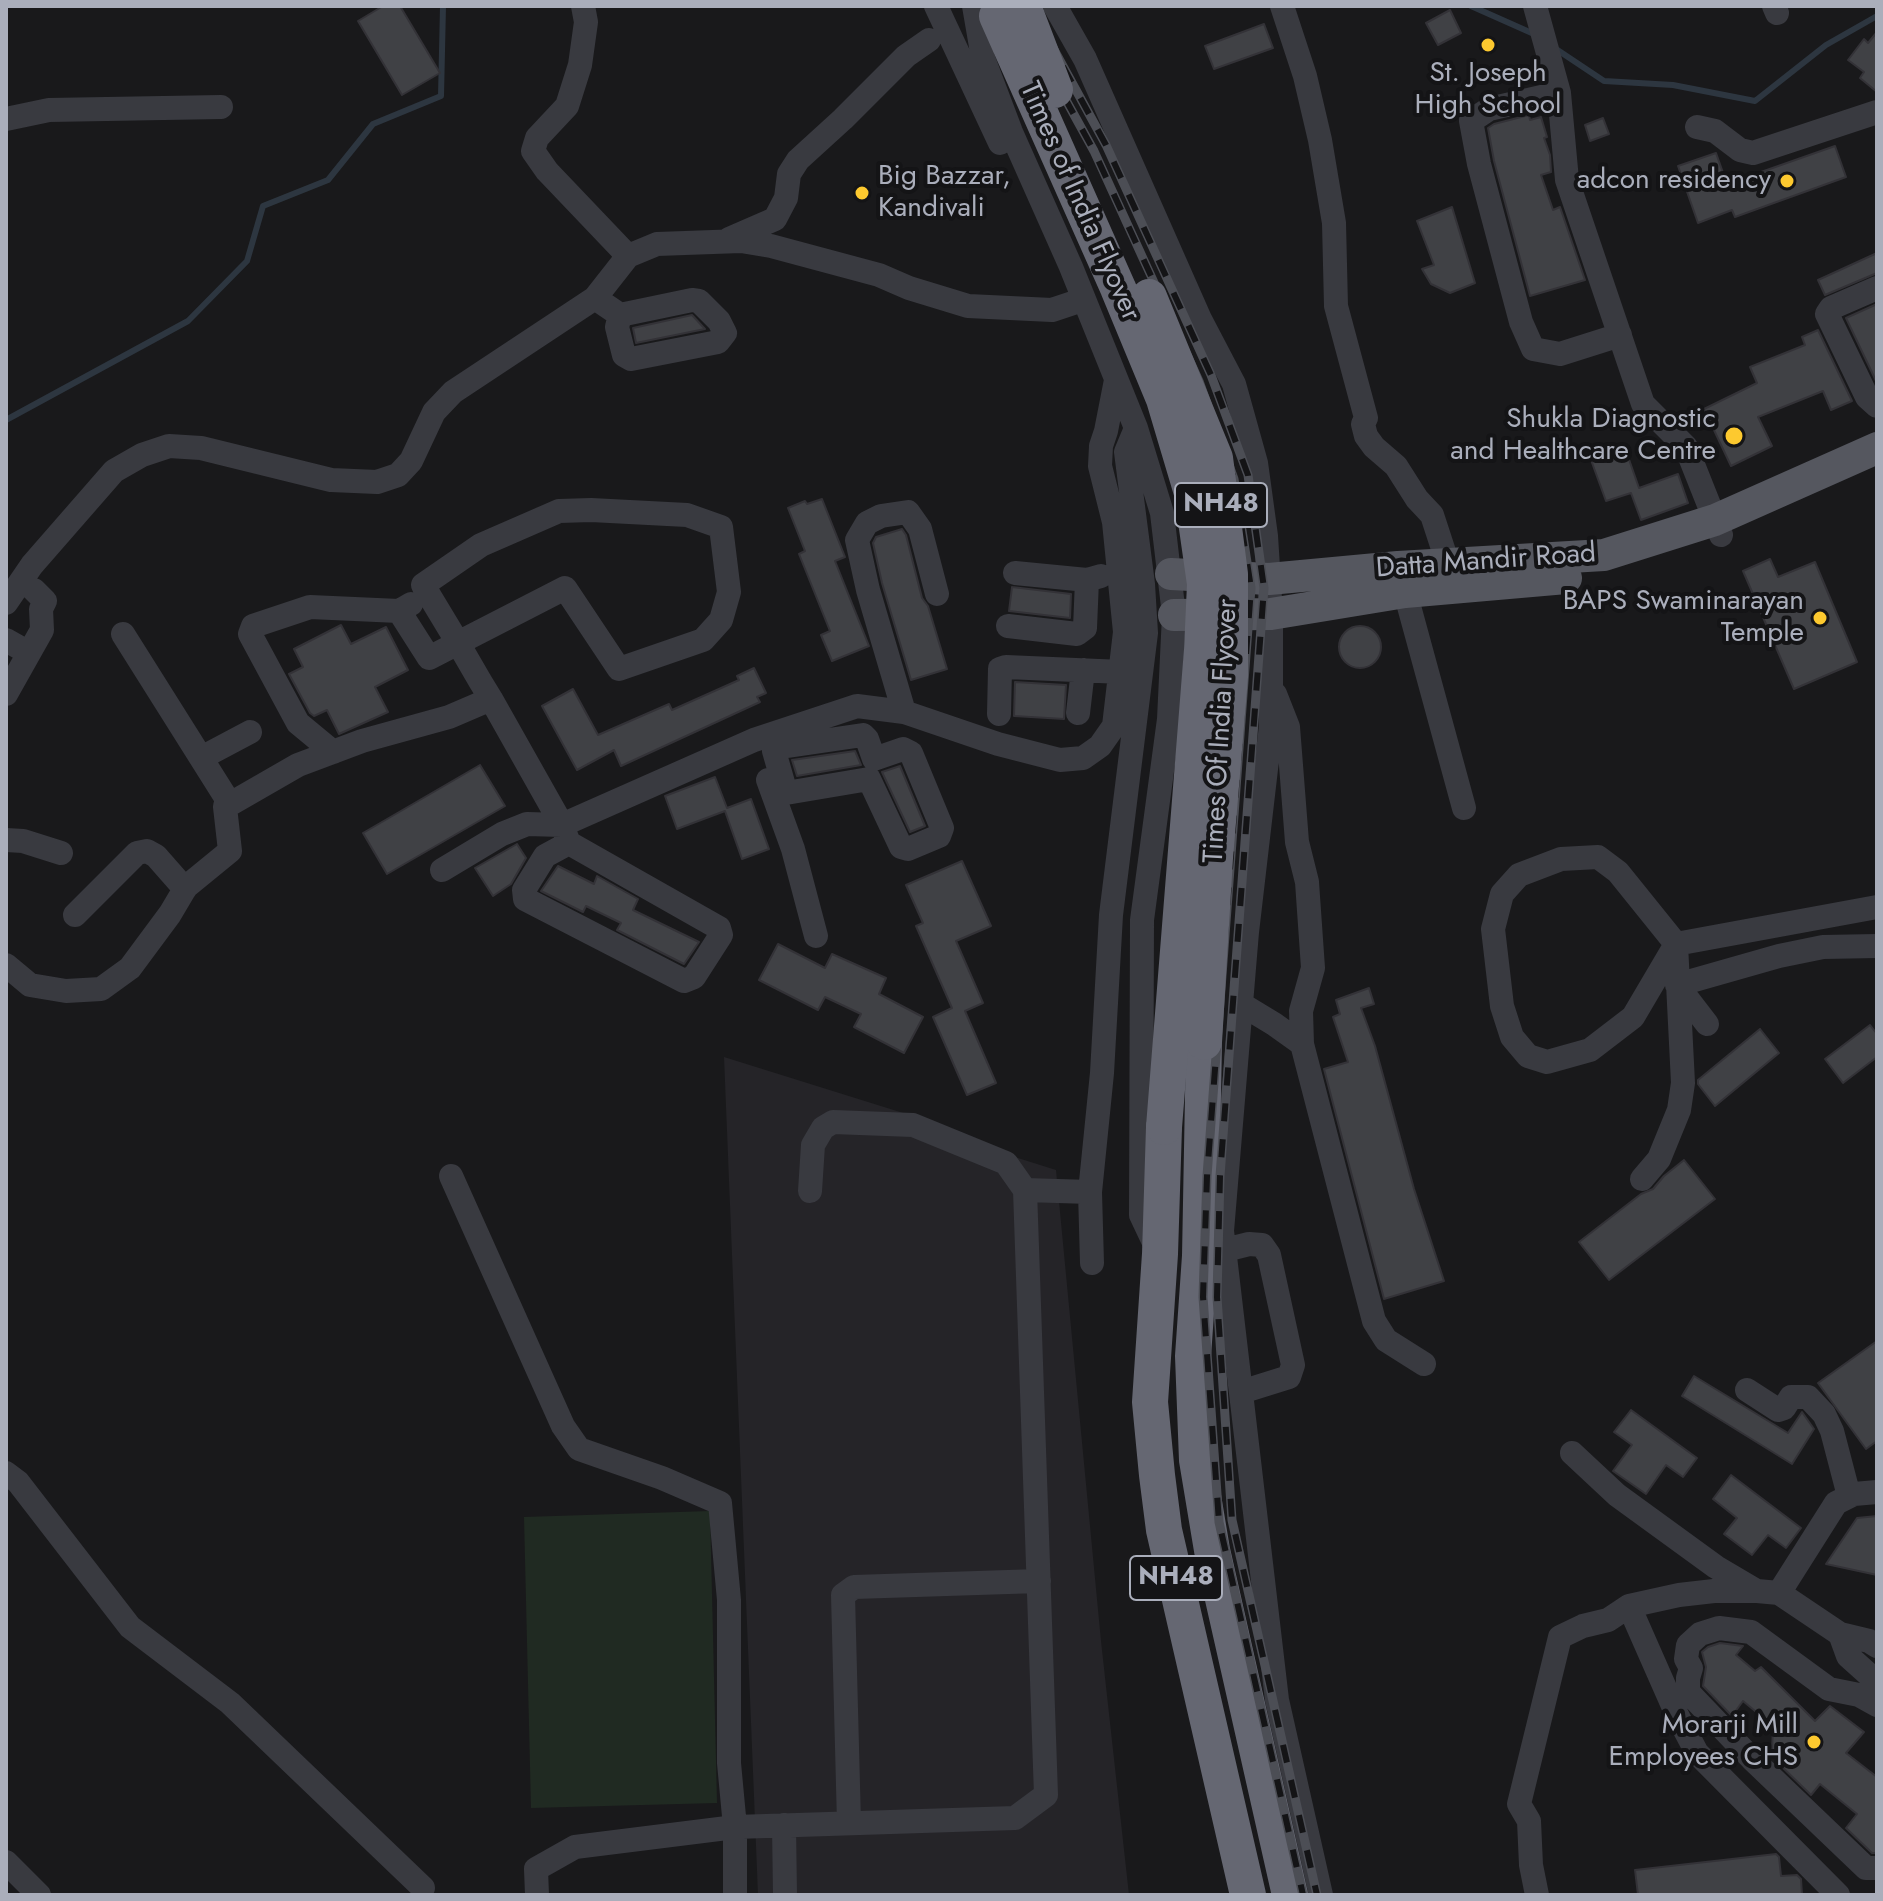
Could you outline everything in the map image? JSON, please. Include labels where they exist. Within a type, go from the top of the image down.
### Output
[{"type":"highway","name":"Times of India Flyover","points":[[993,6],[1164,399]]},
{"type":"highway","name":"Times Of India Flyover","points":[[1023,6],[1060,102],[1143,284],[1215,458],[1230,574],[1230,677],[1214,873],[1202,1126],[1216,1246]]},
{"type":"highway","name":"Times Of India Flyover","points":[[1160,1254],[1164,1127],[1205,584],[1192,493],[1164,399]]},
{"type":"highway","name":"NH48","points":[[1216,1246],[1193,1356],[1197,1460],[1212,1550],[1290,1895]]},
{"type":"highway","name":"NH48","points":[[1160,1254],[1150,1402],[1164,1530],[1248,1895]]},
{"type":"main road","name":"Datta Mandir Road","points":[[1171,574],[1269,579],[1402,580],[1622,572],[1877,448]]},
{"type":"main road","name":"Datta Mandir Road","points":[[1174,615],[1271,614],[1402,580],[1448,564],[1604,555],[1718,527],[1877,468]]},
{"type":"street","points":[[583,6],[586,22],[580,65],[567,106],[537,138],[533,151],[547,171],[628,256]]},
{"type":"street","points":[[936,6],[1050,245],[1090,357],[1116,380]]},
{"type":"street","points":[[974,6],[983,58],[1011,132],[1071,267],[1136,428],[1162,513],[1174,615],[1169,719],[1142,920],[1141,1215],[1160,1254]]},
{"type":"street","points":[[1282,6],[1305,76],[1320,140],[1334,223],[1336,306],[1366,418],[1363,424],[1366,436],[1396,466],[1417,499],[1432,515],[1448,564]]},
{"type":"street","points":[[1535,6],[1559,93],[1567,180],[1643,404],[1686,447],[1718,527]]},
{"type":"street","points":[[1058,10],[1085,59],[1209,337],[1234,384],[1256,463],[1271,614],[1271,726],[1216,1246],[1241,1392],[1277,1700],[1321,1895]]},
{"type":"street","points":[[721,242],[775,219],[786,198],[789,174],[798,160],[906,56],[929,40]]},
{"type":"street","points":[[1559,93],[1489,109],[1471,121],[1479,164],[1521,322],[1533,349],[1560,354],[1620,335]]},
{"type":"street","points":[[6,119],[49,110],[221,107]]},
{"type":"street","points":[[1697,127],[1715,131],[1740,150],[1753,153],[1877,112]]},
{"type":"street","points":[[6,603],[32,565],[114,471],[142,455],[169,446],[201,448],[331,480],[377,482],[398,475],[411,461],[434,412],[453,392],[595,298],[628,256],[657,244],[741,241],[771,246],[879,275],[909,288],[968,306],[1052,310],[1073,303]]},
{"type":"street","points":[[1877,288],[1831,308],[1827,314],[1867,397],[1877,406]]},
{"type":"street","points":[[595,298],[620,315]]},
{"type":"street","points":[[1116,380],[1209,337]]},
{"type":"street","points":[[442,870],[502,834],[527,824],[566,834],[719,928],[721,935],[694,977],[684,981],[525,899],[524,890],[545,856],[566,834],[754,740],[857,706],[904,712],[998,744],[1060,760],[1083,758],[1100,746],[1114,726],[1125,632],[1114,522],[1100,466],[1101,446],[1116,380]]},
{"type":"street","points":[[1092,1263],[1090,1192],[1102,1073],[1111,915],[1146,633],[1126,452],[1136,428]]},
{"type":"street","points":[[333,752],[298,723],[250,634],[253,626],[310,607],[399,611],[413,603],[423,585],[481,545],[559,511],[687,515],[721,527],[729,592],[721,620],[703,640],[619,669],[565,588],[429,658],[399,611]]},
{"type":"street","points":[[904,712],[868,590],[857,540],[867,523],[881,516],[908,512],[920,529],[937,594]]},
{"type":"street","points":[[1015,573],[1087,580],[1119,571]]},
{"type":"street","points":[[1008,626],[1077,634],[1085,628],[1087,580]]},
{"type":"street","points":[[1402,580],[1464,808]]},
{"type":"street","points":[[423,585],[566,834]]},
{"type":"street","points":[[6,694],[42,630],[41,609],[45,601],[34,590]]},
{"type":"street","points":[[123,634],[230,804]]},
{"type":"street","points":[[6,640],[29,653]]},
{"type":"street","points":[[999,714],[1000,669],[1122,672]]},
{"type":"street","points":[[1078,713],[1083,670]]},
{"type":"street","points":[[1271,684],[1288,727],[1297,842],[1307,882],[1313,968],[1301,1011],[1302,1044],[1374,1321],[1386,1340],[1424,1364]]},
{"type":"street","points":[[6,965],[30,985],[66,991],[101,989],[130,968],[185,889],[230,851],[225,807],[298,765],[362,741],[449,717],[491,699]]},
{"type":"street","points":[[201,758],[250,732]]},
{"type":"street","points":[[780,794],[872,769],[867,739],[863,735],[781,747],[774,751],[780,794],[816,936]]},
{"type":"street","points":[[754,740],[780,794]]},
{"type":"street","points":[[6,840],[23,841],[61,853]]},
{"type":"street","points":[[75,915],[137,853],[147,851],[156,856],[185,889]]},
{"type":"street","points":[[1642,1179],[1659,1159],[1679,1110],[1683,1083],[1676,944],[1618,872],[1598,857],[1561,859],[1519,875],[1502,894],[1493,929],[1502,1006],[1512,1037],[1528,1056],[1547,1062],[1590,1050],[1633,1017],[1676,944],[1877,907]]},
{"type":"street","points":[[1677,985],[1809,950],[1877,946]]},
{"type":"street","points":[[1677,985],[1707,1024]]},
{"type":"street","points":[[1241,1004],[1302,1044]]},
{"type":"street","points":[[537,1895],[536,1869],[575,1847],[735,1827],[1015,1818],[1046,1795],[1025,1190],[1006,1163],[913,1125],[833,1122],[823,1128],[813,1145],[810,1191]]},
{"type":"street","points":[[451,1176],[563,1426],[579,1449],[662,1478],[720,1503],[729,1600],[729,1763],[735,1827],[735,1895]]},
{"type":"street","points":[[1025,1190],[1090,1192]]},
{"type":"street","points":[[1216,1246],[1262,1245],[1269,1255],[1293,1365],[1289,1377],[1241,1392]]},
{"type":"street","points":[[1747,1390],[1778,1410],[1784,1408],[1791,1397],[1808,1397],[1824,1414],[1832,1431],[1849,1496]]},
{"type":"street","points":[[1572,1453],[1617,1495],[1716,1567],[1768,1592],[1840,1634],[1877,1646]]},
{"type":"street","points":[[6,1473],[18,1482],[130,1627],[230,1703],[423,1888]]},
{"type":"street","points":[[1768,1592],[1836,1503],[1849,1496],[1877,1492]]},
{"type":"street","points":[[849,1823],[843,1595],[854,1587],[1039,1581]]},
{"type":"street","points":[[1537,1895],[1531,1865],[1529,1821],[1519,1804],[1560,1637],[1583,1626],[1608,1620],[1629,1606],[1691,1593],[1768,1592]]},
{"type":"street","points":[[1629,1606],[1697,1753],[1838,1895]]},
{"type":"street","points":[[1877,1705],[1859,1695],[1829,1689],[1751,1632],[1719,1628],[1700,1634],[1688,1645],[1686,1659],[1691,1668],[1688,1692],[1752,1759],[1866,1868],[1877,1868]]},
{"type":"street","points":[[1840,1634],[1848,1656],[1872,1668]]},
{"type":"street","points":[[1837,1690],[1872,1668]]},
{"type":"street","points":[[784,1825],[785,1895]]},
{"type":"street","points":[[6,1862],[39,1895]]},
{"type":"shaded area","points":[[724,1057],[948,1127],[1018,1158],[1056,1170],[1101,1641],[1129,1895],[758,1895]]},
{"type":"shaded area","points":[[710,1511],[717,1803],[531,1808],[524,1517]]},
{"type":"building","points":[[383,6],[400,6],[440,73],[402,95],[358,21]]},
{"type":"building","points":[[1450,10],[1461,33],[1438,45],[1426,23]]},
{"type":"building","points":[[1264,24],[1273,48],[1214,69],[1205,46]]},
{"type":"building","points":[[1877,32],[1877,92],[1860,78],[1864,72],[1848,60],[1864,39],[1868,43]]},
{"type":"building","points":[[1529,115],[1530,120],[1541,117],[1551,172],[1541,175],[1553,210],[1560,207],[1585,280],[1530,296],[1488,128]]},
{"type":"building","points":[[1603,118],[1609,134],[1590,141],[1585,125]]},
{"type":"building","name":"adcon residency","points":[[1835,146],[1846,177],[1735,217],[1732,210],[1698,223],[1678,166],[1716,153],[1727,184]]},
{"type":"building","points":[[1452,207],[1475,283],[1450,293],[1431,284],[1422,269],[1434,265],[1417,221]]},
{"type":"building","points":[[1877,253],[1877,273],[1825,295],[1818,280]]},
{"type":"building","points":[[1877,304],[1877,383],[1846,318]]},
{"type":"building","points":[[692,315],[705,329],[636,343],[633,328]]},
{"type":"building","points":[[1818,330],[1852,401],[1831,410],[1823,391],[1758,417],[1772,446],[1731,466],[1704,409],[1757,383],[1750,367],[1805,345],[1802,337]]},
{"type":"building","points":[[1625,448],[1639,488],[1678,474],[1688,503],[1641,520],[1631,493],[1606,501],[1591,460]]},
{"type":"building","points":[[822,499],[845,557],[835,561],[869,646],[832,661],[821,635],[830,631],[799,554],[805,551],[788,508],[805,501],[807,504]]},
{"type":"building","points":[[902,529],[947,669],[911,680],[873,543],[876,537]]},
{"type":"building","name":"BAPS Swaminarayan Temple","points":[[1770,559],[1778,577],[1815,562],[1857,662],[1794,689],[1743,571]]},
{"type":"building","points":[[1012,587],[1071,594],[1070,618],[1009,611]]},
{"type":"building","points":[[341,625],[351,644],[386,627],[408,670],[375,687],[388,712],[339,734],[327,710],[314,716],[310,713],[289,674],[303,667],[294,649]]},
{"type":"building","points":[[1360,626],[1375,632],[1381,647],[1375,662],[1360,668],[1345,662],[1339,647],[1345,632]]},
{"type":"building","points":[[754,668],[766,693],[757,697],[760,702],[621,766],[614,750],[577,770],[542,706],[573,689],[598,735],[669,704],[672,710],[739,680],[737,676]]},
{"type":"building","points":[[1015,682],[1066,685],[1064,719],[1014,716]]},
{"type":"building","points":[[855,751],[861,765],[797,776],[792,760]]},
{"type":"building","points":[[480,765],[505,806],[387,874],[363,833]]},
{"type":"building","points":[[900,766],[925,826],[910,832],[882,772]]},
{"type":"building","points":[[715,777],[727,808],[751,799],[769,849],[742,859],[725,811],[677,829],[665,796]]},
{"type":"building","points":[[517,844],[526,858],[511,884],[493,896],[475,868]]},
{"type":"building","points":[[962,861],[991,926],[956,941],[983,1003],[965,1011],[996,1083],[967,1095],[933,1017],[952,1008],[916,926],[923,923],[906,885]]},
{"type":"building","points":[[558,866],[594,884],[597,876],[638,899],[633,910],[699,942],[684,964],[617,930],[621,923],[586,906],[583,912],[541,891]]},
{"type":"building","points":[[778,944],[825,968],[832,954],[886,978],[879,994],[923,1017],[904,1053],[854,1027],[861,1014],[825,997],[818,1010],[759,980]]},
{"type":"building","points":[[1369,988],[1374,1004],[1361,1008],[1444,1281],[1384,1299],[1324,1069],[1348,1062],[1333,1017],[1340,1014],[1336,1000]]},
{"type":"building","points":[[1870,1025],[1877,1034],[1877,1057],[1843,1083],[1825,1059]]},
{"type":"building","points":[[1760,1029],[1779,1053],[1715,1106],[1698,1080]]},
{"type":"building","points":[[1684,1160],[1715,1199],[1609,1280],[1579,1242],[1641,1194],[1653,1189]]},
{"type":"building","points":[[1877,1341],[1877,1441],[1866,1449],[1818,1383]]},
{"type":"building","points":[[1694,1376],[1788,1433],[1802,1412],[1814,1429],[1792,1464],[1682,1396]]},
{"type":"building","points":[[1631,1410],[1697,1458],[1683,1477],[1666,1465],[1646,1494],[1613,1471],[1632,1445],[1614,1432]]},
{"type":"building","points":[[1731,1475],[1801,1528],[1786,1548],[1768,1535],[1752,1555],[1724,1534],[1737,1518],[1713,1499]]},
{"type":"building","points":[[1877,1516],[1877,1575],[1826,1564],[1857,1518]]},
{"type":"building","name":"Morarji Mill Employees CHS","points":[[1720,1643],[1743,1646],[1736,1655],[1755,1671],[1761,1667],[1815,1721],[1830,1706],[1864,1732],[1846,1753],[1877,1777],[1877,1853],[1872,1853],[1846,1828],[1857,1814],[1820,1784],[1811,1795],[1776,1761],[1772,1752],[1773,1726],[1743,1701],[1732,1716],[1703,1686],[1706,1667],[1702,1652]]},
{"type":"building","points":[[1776,1854],[1781,1876],[1797,1875],[1801,1879],[1802,1895],[1638,1895],[1635,1870]]},
{"type":"waterway","points":[[6,420],[188,321],[247,261],[263,206],[328,180],[373,124],[441,96],[443,6]]},
{"type":"waterway","points":[[1471,6],[1534,34]]},
{"type":"waterway","points":[[1556,49],[1604,81],[1673,85],[1755,101],[1826,45],[1877,16]]},
{"type":"railway","points":[[1008,6],[1040,53],[1094,151],[1199,381],[1234,479],[1251,588],[1207,1176],[1203,1297],[1219,1522],[1303,1895]]},
{"type":"railway","points":[[1024,6],[1052,46],[1106,145],[1211,375],[1248,475],[1264,588],[1220,1176],[1217,1297],[1232,1520],[1317,1895]]},
{"type":"place","name":"St. Joseph High School","points":[[1488,45]]},
{"type":"place","name":"adcon residency","points":[[1787,181]]},
{"type":"place","name":"Big Bazzar, Kandivali","points":[[862,193]]},
{"type":"place","name":"Shukla Diagnostic and Healthcare Centre","points":[[1734,436]]},
{"type":"place","name":"BAPS Swaminarayan Temple","points":[[1820,618]]},
{"type":"place","name":"Morarji Mill Employees CHS","points":[[1814,1742]]}]
